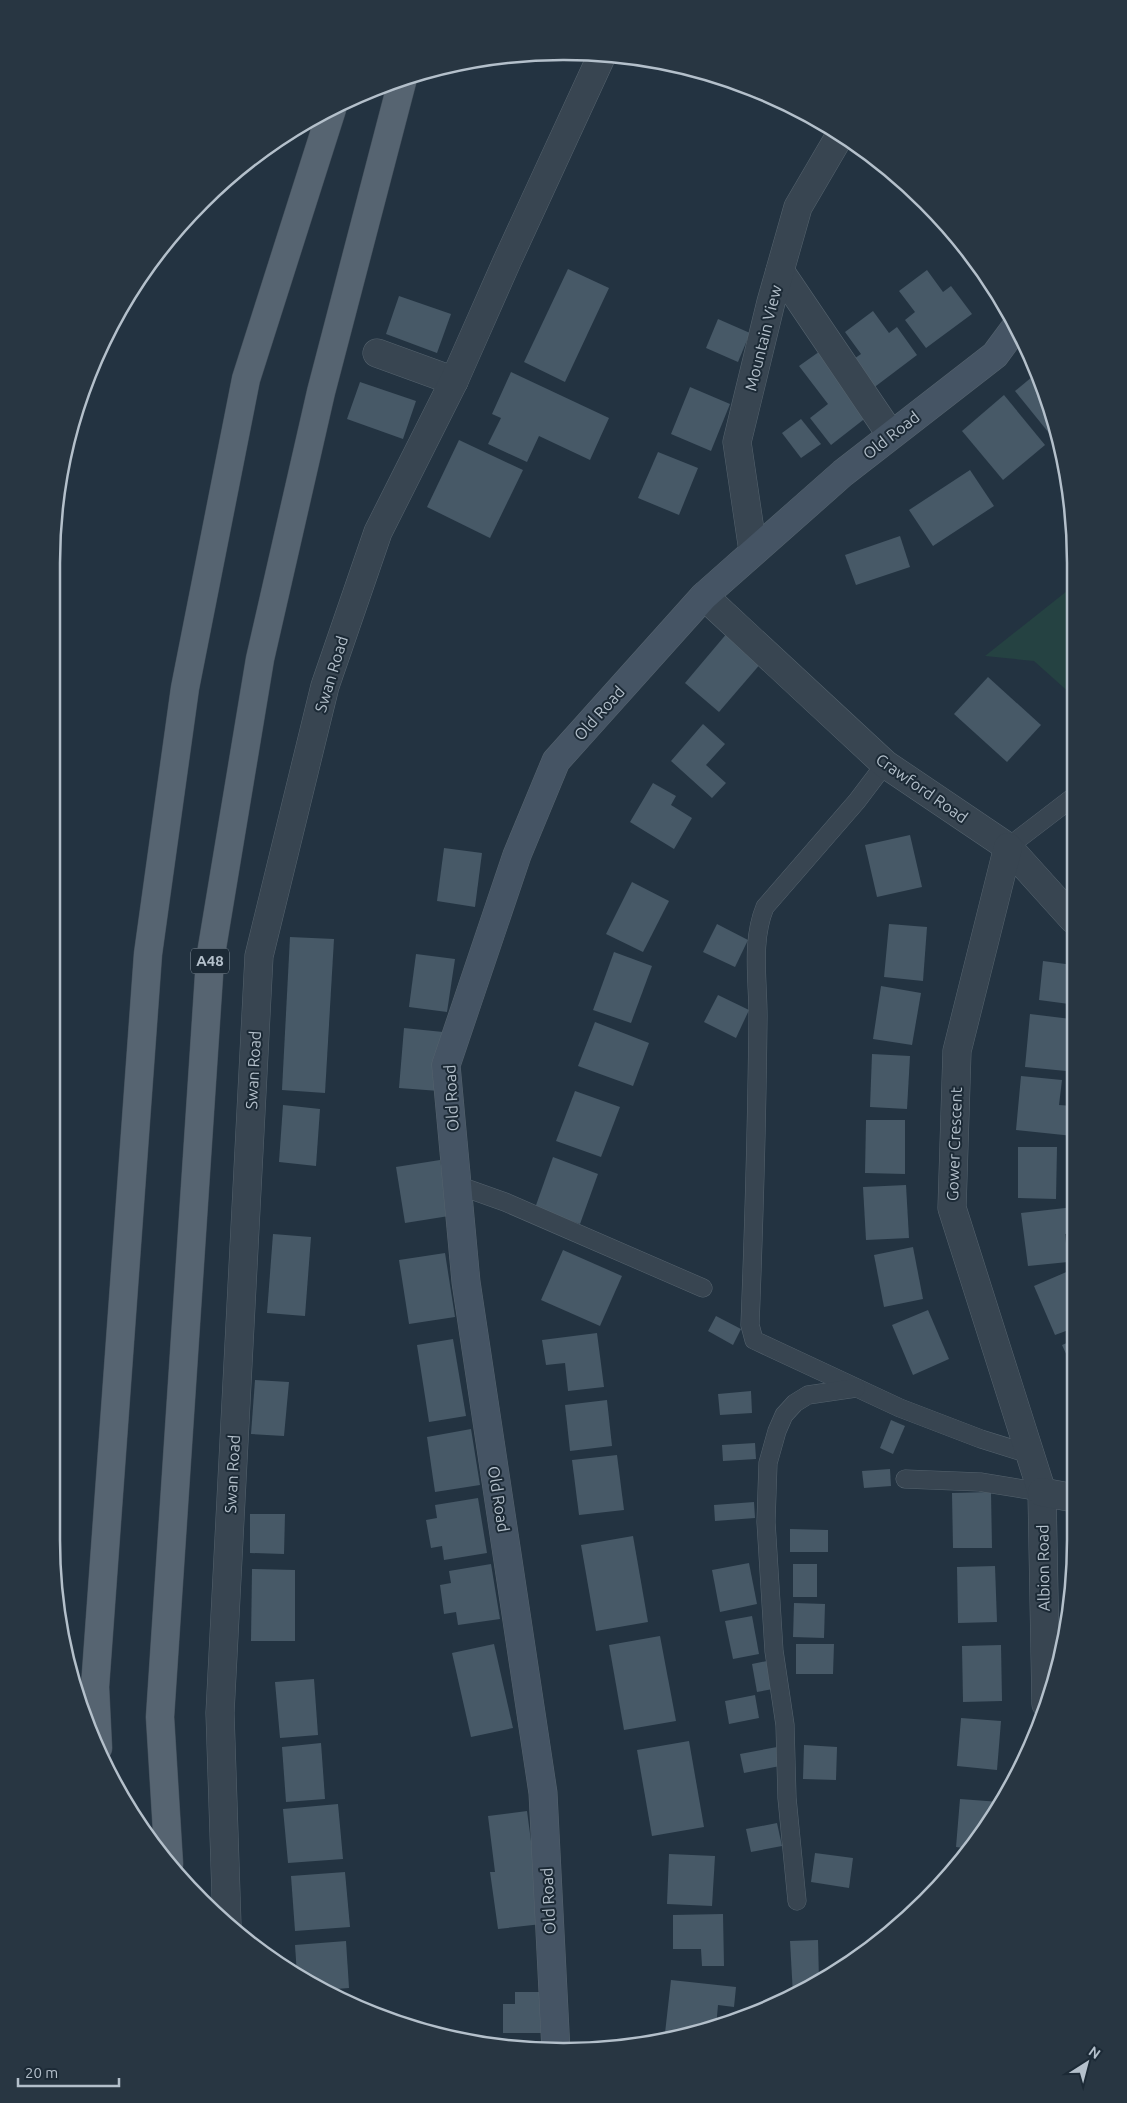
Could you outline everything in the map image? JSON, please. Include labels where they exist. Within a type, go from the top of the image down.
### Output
[{"type":"main road","name":"A48","points":[[167,1850],[160,1717],[210,960],[260,659],[322,392],[401,88]]},
{"type":"main road","points":[[97,1729],[95,1687],[148,954],[185,688],[246,379],[329,118]]},
{"type":"street","name":"Swan Road","points":[[227,1913],[220,1713],[259,956],[325,686],[378,532],[454,381],[599,61]]},
{"type":"street","name":"Mountain View","points":[[753,551],[737,442],[798,207],[837,141]]},
{"type":"street","points":[[780,271],[891,435]]},
{"type":"street","name":"Old Road","points":[[556,2043],[543,1793],[466,1282],[446,1065],[517,855],[556,761],[704,596],[842,473],[995,355],[1011,333]]},
{"type":"street","points":[[377,353],[454,381]]},
{"type":"street","name":"Crawford Road","points":[[704,596],[885,764],[1008,848],[1067,912]]},
{"type":"street","name":"Gower Crescent","points":[[1008,848],[957,1051],[952,1208],[1042,1492]]},
{"type":"street","points":[[1042,1492],[1067,1497]]},
{"type":"street","name":"Albion Road","points":[[1042,1492],[1046,1684]]},
{"type":"lane","points":[[885,764],[857,801],[765,907],[761,917],[756,958],[758,1017],[750,1325],[754,1340],[856,1388],[954,1429],[1029,1454]]},
{"type":"lane","points":[[1008,848],[1067,802]]},
{"type":"lane","points":[[457,1185],[505,1202],[703,1288]]},
{"type":"lane","points":[[797,1901],[787,1798],[785,1725],[774,1651],[766,1522],[768,1463],[776,1431],[784,1415],[794,1403],[808,1395],[856,1388]]},
{"type":"lane","points":[[905,1479],[980,1482],[1042,1492]]},
{"type":"green space","points":[[1067,591],[1067,691],[1034,661],[985,656]]},
{"type":"building","points":[[568,269],[609,288],[565,382],[524,362]]},
{"type":"building","points":[[927,270],[943,292],[951,286],[972,314],[926,348],[905,320],[915,312],[899,291]]},
{"type":"building","points":[[399,296],[451,314],[437,353],[386,334]]},
{"type":"building","points":[[873,311],[889,333],[897,327],[917,355],[872,389],[851,361],[861,354],[845,332]]},
{"type":"building","points":[[718,319],[750,333],[738,362],[706,348]]},
{"type":"building","points":[[823,349],[872,413],[831,445],[810,418],[828,404],[799,366]]},
{"type":"building","points":[[511,372],[609,418],[590,460],[539,436],[527,462],[488,444],[501,418],[492,414]]},
{"type":"building","points":[[1031,378],[1050,435],[1015,391]]},
{"type":"building","points":[[360,382],[416,401],[403,439],[347,419]]},
{"type":"building","points":[[690,387],[730,404],[711,451],[671,434]]},
{"type":"building","points":[[1004,395],[1045,445],[1003,480],[962,431]]},
{"type":"building","points":[[801,419],[821,444],[801,458],[782,433]]},
{"type":"building","points":[[459,440],[523,470],[490,538],[427,507]]},
{"type":"building","points":[[658,452],[698,468],[679,515],[638,498]]},
{"type":"building","points":[[970,470],[994,506],[933,546],[909,510]]},
{"type":"building","points":[[900,536],[910,567],[856,585],[845,555]]},
{"type":"building","points":[[728,632],[762,662],[719,712],[685,683]]},
{"type":"building","points":[[988,677],[1041,725],[1007,762],[954,714]]},
{"type":"building","points":[[703,724],[725,744],[706,765],[726,783],[712,798],[671,761]]},
{"type":"building","points":[[653,783],[676,796],[671,805],[692,818],[674,849],[630,822]]},
{"type":"building","points":[[910,835],[922,887],[877,897],[865,845]]},
{"type":"building","points":[[444,848],[482,853],[475,907],[437,901]]},
{"type":"building","points":[[632,882],[669,901],[643,952],[606,934]]},
{"type":"building","points":[[717,924],[748,940],[735,967],[703,952]]},
{"type":"building","points":[[889,924],[927,927],[923,981],[884,977]]},
{"type":"building","points":[[290,937],[334,939],[325,1093],[282,1090]]},
{"type":"building","points":[[614,952],[652,966],[631,1023],[593,1010]]},
{"type":"building","points":[[416,954],[455,959],[447,1012],[409,1007]]},
{"type":"building","points":[[1043,961],[1067,964],[1067,1004],[1039,1000]]},
{"type":"building","points":[[881,986],[921,993],[912,1045],[873,1039]]},
{"type":"building","points":[[718,995],[749,1010],[736,1038],[704,1022]]},
{"type":"building","points":[[1030,1014],[1067,1019],[1066,1071],[1025,1067]]},
{"type":"building","points":[[595,1022],[649,1043],[633,1086],[578,1066]]},
{"type":"building","points":[[404,1028],[443,1032],[439,1091],[399,1088]]},
{"type":"building","points":[[872,1054],[910,1056],[907,1109],[870,1107]]},
{"type":"building","points":[[1021,1076],[1062,1080],[1059,1105],[1067,1106],[1067,1135],[1016,1130]]},
{"type":"building","points":[[575,1091],[620,1107],[601,1157],[556,1141]]},
{"type":"building","points":[[283,1105],[320,1109],[316,1166],[279,1162]]},
{"type":"building","points":[[866,1120],[905,1120],[905,1174],[865,1173]]},
{"type":"building","points":[[1018,1147],[1057,1147],[1056,1199],[1018,1198]]},
{"type":"building","points":[[553,1157],[598,1174],[580,1224],[535,1208]]},
{"type":"building","points":[[440,1160],[449,1216],[405,1223],[396,1167]]},
{"type":"building","points":[[906,1185],[909,1238],[866,1240],[863,1187]]},
{"type":"building","points":[[1067,1208],[1067,1234],[1065,1234],[1067,1262],[1028,1266],[1021,1213]]},
{"type":"building","points":[[273,1234],[311,1237],[305,1316],[267,1313]]},
{"type":"building","points":[[913,1247],[923,1299],[884,1307],[874,1255]]},
{"type":"building","points":[[563,1250],[622,1276],[600,1326],[541,1300]]},
{"type":"building","points":[[445,1253],[455,1317],[409,1324],[399,1260]]},
{"type":"building","points":[[1067,1272],[1067,1331],[1055,1335],[1034,1286]]},
{"type":"building","points":[[928,1310],[949,1359],[913,1375],[892,1325]]},
{"type":"building","points":[[716,1316],[741,1329],[733,1345],[708,1331]]},
{"type":"building","points":[[597,1333],[604,1387],[568,1391],[565,1363],[546,1365],[542,1340]]},
{"type":"building","points":[[453,1339],[466,1416],[429,1422],[417,1345]]},
{"type":"building","points":[[1067,1343],[1067,1356],[1062,1345]]},
{"type":"building","points":[[255,1380],[289,1382],[284,1436],[251,1434]]},
{"type":"building","points":[[751,1391],[752,1413],[720,1415],[718,1394]]},
{"type":"building","points":[[607,1400],[612,1446],[570,1451],[565,1405]]},
{"type":"building","points":[[891,1420],[905,1426],[893,1454],[880,1448]]},
{"type":"building","points":[[471,1429],[480,1485],[435,1492],[427,1437]]},
{"type":"building","points":[[755,1443],[756,1459],[723,1461],[722,1445]]},
{"type":"building","points":[[617,1455],[624,1510],[579,1515],[572,1460]]},
{"type":"building","points":[[890,1469],[891,1486],[864,1488],[862,1471]]},
{"type":"building","points":[[991,1492],[992,1548],[953,1548],[952,1493]]},
{"type":"building","points":[[478,1498],[487,1553],[444,1560],[442,1546],[431,1548],[426,1520],[437,1518],[435,1505]]},
{"type":"building","points":[[754,1502],[755,1518],[715,1521],[714,1505]]},
{"type":"building","points":[[250,1514],[285,1514],[284,1554],[250,1553]]},
{"type":"building","points":[[790,1529],[828,1530],[828,1552],[790,1552]]},
{"type":"building","points":[[633,1536],[648,1622],[596,1631],[581,1545]]},
{"type":"building","points":[[749,1563],[757,1604],[720,1612],[712,1570]]},
{"type":"building","points":[[491,1564],[500,1619],[458,1625],[456,1612],[444,1614],[440,1585],[451,1583],[449,1571]]},
{"type":"building","points":[[793,1564],[817,1564],[817,1597],[793,1597]]},
{"type":"building","points":[[995,1566],[997,1622],[958,1623],[957,1567]]},
{"type":"building","points":[[252,1569],[295,1570],[295,1641],[251,1641]]},
{"type":"building","points":[[794,1603],[825,1604],[824,1638],[793,1637]]},
{"type":"building","points":[[752,1616],[759,1654],[733,1659],[725,1621]]},
{"type":"building","points":[[660,1636],[676,1721],[624,1730],[609,1645]]},
{"type":"building","points":[[494,1644],[513,1728],[471,1737],[452,1653]]},
{"type":"building","points":[[796,1644],[834,1644],[833,1674],[796,1674]]},
{"type":"building","points":[[1001,1645],[1002,1701],[963,1702],[962,1646]]},
{"type":"building","points":[[767,1661],[773,1689],[757,1692],[752,1664]]},
{"type":"building","points":[[314,1679],[318,1735],[280,1738],[275,1682]]},
{"type":"building","points":[[755,1695],[759,1718],[729,1724],[725,1701]]},
{"type":"building","points":[[961,1718],[1001,1721],[997,1770],[957,1766]]},
{"type":"building","points":[[689,1741],[704,1827],[652,1836],[637,1750]]},
{"type":"building","points":[[321,1743],[325,1799],[286,1802],[282,1747]]},
{"type":"building","points":[[804,1745],[837,1747],[836,1780],[803,1779]]},
{"type":"building","points":[[777,1747],[780,1766],[744,1773],[740,1754]]},
{"type":"building","points":[[960,1799],[993,1801],[963,1846],[962,1848],[956,1847]]},
{"type":"building","points":[[338,1804],[343,1859],[288,1863],[283,1809]]},
{"type":"building","points":[[527,1811],[542,1924],[498,1929],[490,1872],[495,1872],[488,1816]]},
{"type":"building","points":[[777,1823],[782,1846],[751,1852],[746,1829]]},
{"type":"building","points":[[815,1853],[853,1858],[849,1888],[811,1882]]},
{"type":"building","points":[[669,1854],[715,1856],[712,1906],[667,1904]]},
{"type":"building","points":[[345,1872],[350,1927],[295,1931],[291,1876]]},
{"type":"building","points":[[723,1914],[724,1966],[702,1966],[701,1949],[673,1949],[673,1915]]},
{"type":"building","points":[[818,1940],[819,1974],[793,1988],[790,1941]]},
{"type":"building","points":[[346,1941],[349,1988],[337,1989],[296,1966],[295,1945]]},
{"type":"building","points":[[671,1980],[736,1987],[734,2007],[718,2005],[717,2019],[665,2032]]},
{"type":"building","points":[[515,1992],[548,1992],[548,2033],[503,2033],[503,2004],[515,2004]]}]
